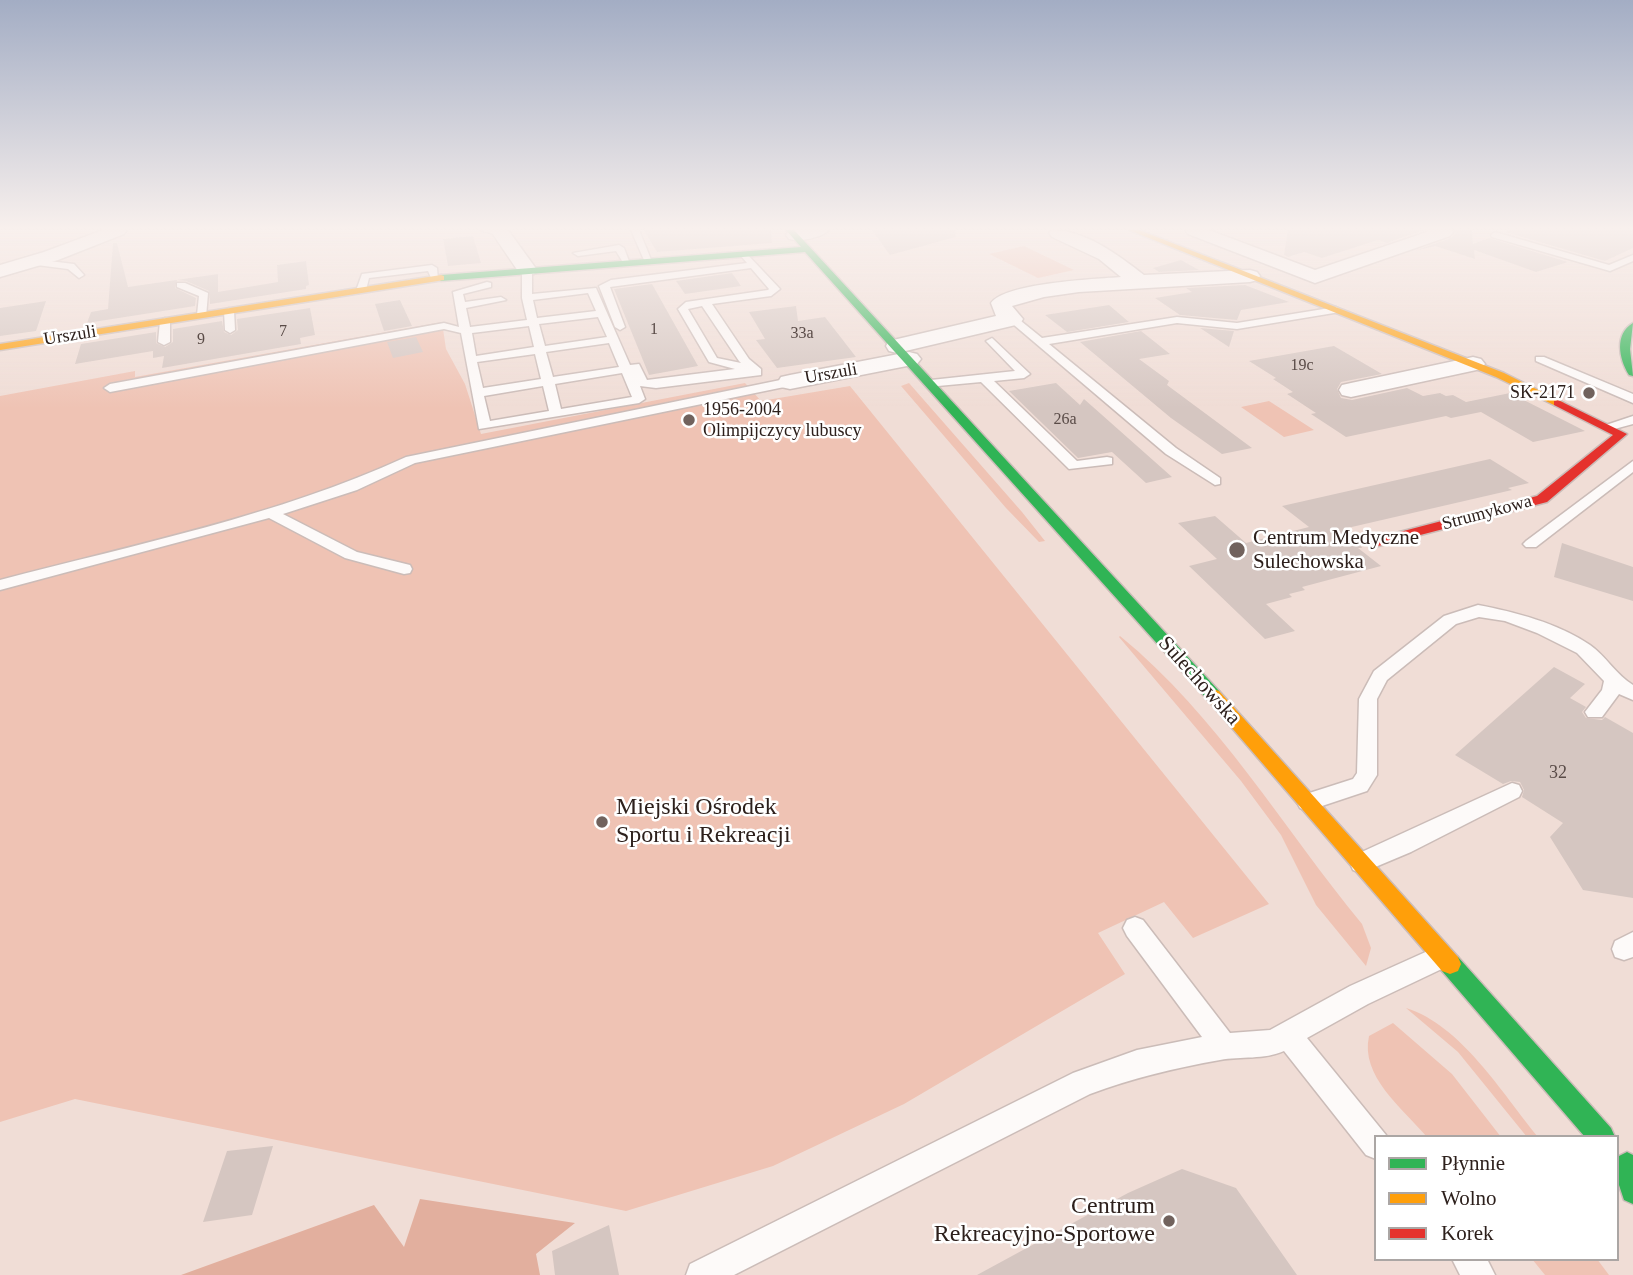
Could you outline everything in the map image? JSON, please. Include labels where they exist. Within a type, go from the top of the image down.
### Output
[{"type":"street","name":"Urszuli","points":[[0,347],[353,290]]},
{"type":"street","name":"Sulechowska","points":[[845,290],[1307,802],[1599,1135]]},
{"type":"street","points":[[1012,319],[1003,311],[1001,303],[1007,298],[1063,290]]},
{"type":"street","points":[[1286,290],[1528,387],[1608,427]]},
{"type":"street","points":[[903,352],[1012,319]]},
{"type":"street","points":[[1633,326],[1624,341],[1623,354],[1633,373]]},
{"type":"street","name":"Urszuli","points":[[790,382],[903,352]]},
{"type":"street","points":[[1351,390],[1473,364]]},
{"type":"street","name":"Strumykowa","points":[[1378,542],[1542,499],[1621,434],[1608,427]]},
{"type":"lane","points":[[191,290],[204,295],[202,315]]},
{"type":"lane","points":[[468,290],[458,292],[484,426],[639,399],[592,290],[527,298]]},
{"type":"lane","points":[[527,290],[556,414]]},
{"type":"lane","points":[[605,290],[642,383],[656,384],[752,370],[705,303],[771,293],[774,290]]},
{"type":"lane","points":[[460,306],[501,300]]},
{"type":"lane","name":"Urszuli","points":[[705,303],[687,305],[683,309],[713,360],[790,382]]},
{"type":"lane","points":[[1041,342],[1177,320],[1237,326],[1336,310]]},
{"type":"lane","points":[[229,311],[230,330]]},
{"type":"lane","points":[[110,388],[444,326],[464,331],[602,313]]},
{"type":"lane","points":[[1012,319],[1171,451],[1215,481]]},
{"type":"lane","points":[[164,342],[165,321]]},
{"type":"lane","points":[[470,360],[613,339]]},
{"type":"lane","points":[[931,384],[1024,374],[992,341]]},
{"type":"lane","points":[[1540,359],[1633,399]]},
{"type":"lane","points":[[477,393],[626,369]]},
{"type":"lane","points":[[986,380],[1074,466],[1107,461]]},
{"type":"lane","points":[[0,585],[271,513],[352,487],[411,460],[790,382]]},
{"type":"lane","points":[[1608,427],[1633,420]]},
{"type":"lane","points":[[1531,544],[1633,466]]},
{"type":"lane","points":[[271,513],[351,555],[404,569]]},
{"type":"lane","points":[[1307,802],[1360,785],[1367,775],[1368,699],[1380,676],[1450,620],[1478,611],[1508,616],[1543,629],[1583,649],[1600,663],[1614,679],[1611,692],[1595,712]]},
{"type":"lane","points":[[1613,682],[1633,693]]},
{"type":"lane","points":[[1360,863],[1513,791]]},
{"type":"lane","points":[[1135,928],[1224,1046]]},
{"type":"lane","points":[[701,1275],[1083,1083],[1137,1063],[1224,1046],[1273,1043],[1359,995],[1442,957]]},
{"type":"lane","points":[[1287,1035],[1374,1143]]},
{"type":"lane","points":[[1469,1261],[1480,1275]]},
{"type":"shaded area","name":"Miejski Ośrodek Sportu i Rekreacji","points":[[442,322],[446,349],[465,384],[481,434],[745,383],[761,401],[850,386],[1269,904],[1193,938],[1164,902],[1098,933],[1125,974],[904,1104],[773,1166],[626,1211],[75,1099],[0,1122],[0,396],[135,371],[135,377]]},
{"type":"shaded area","points":[[909,383],[1045,541],[1039,542],[1006,508],[901,386]]},
{"type":"shaded area","points":[[1269,401],[1314,430],[1284,437],[1241,407]]},
{"type":"shaded area","points":[[1120,636],[1155,667],[1219,737],[1362,924],[1371,948],[1366,966],[1316,905],[1281,835],[1241,781]]},
{"type":"shaded area","points":[[1406,1008],[1445,1029],[1462,1045],[1495,1081],[1536,1135],[1525,1135],[1458,1052]]},
{"type":"shaded area","points":[[1393,1023],[1452,1074],[1499,1135],[1425,1135],[1395,1103],[1377,1078],[1368,1051],[1369,1036]]},
{"type":"shaded area","points":[[420,1199],[575,1223],[536,1254],[540,1275],[181,1275],[374,1205],[404,1247]]},
{"type":"shaded area","points":[[1534,1261],[1598,1261],[1609,1275],[1545,1275]]},
{"type":"building","points":[[109,290],[178,290],[196,298],[195,306],[87,323],[91,312],[108,309]]},
{"type":"building","points":[[206,290],[218,290],[218,292],[303,290],[210,304],[209,291]]},
{"type":"building","points":[[614,290],[655,290],[698,366],[649,375]]},
{"type":"building","points":[[682,290],[716,290],[685,294]]},
{"type":"building","points":[[1188,290],[1257,290],[1289,302],[1241,310],[1237,320],[1180,315],[1155,298],[1192,292]]},
{"type":"building","points":[[400,300],[412,326],[384,331],[375,304]]},
{"type":"building","points":[[46,301],[36,331],[0,336],[0,308]]},
{"type":"building","points":[[1109,305],[1129,322],[1067,332],[1045,315]]},
{"type":"building","points":[[796,306],[798,321],[825,317],[856,357],[777,368],[756,340],[765,339],[749,312]]},
{"type":"building","points":[[310,308],[315,335],[300,338],[301,344],[162,368],[164,356],[153,358],[153,351],[75,364],[81,344],[156,332],[156,343],[165,347],[173,342],[173,329],[222,321],[224,332],[231,335],[238,330],[237,319]]},
{"type":"building","points":[[1200,328],[1234,331],[1229,347]]},
{"type":"building","points":[[1141,331],[1170,354],[1139,359],[1169,381],[1167,385],[1252,448],[1222,454],[1171,418],[1080,342]]},
{"type":"building","points":[[416,337],[423,352],[393,358],[387,342]]},
{"type":"building","points":[[1334,346],[1382,374],[1341,382],[1337,389],[1341,398],[1352,400],[1407,388],[1423,396],[1440,393],[1453,395],[1466,402],[1510,393],[1585,431],[1533,442],[1481,412],[1451,418],[1446,416],[1346,437],[1311,414],[1316,413],[1287,394],[1293,392],[1273,379],[1276,378],[1249,361]]},
{"type":"building","points":[[1056,383],[1080,405],[1084,399],[1172,477],[1146,483],[1112,452],[1078,458],[1009,391]]},
{"type":"building","points":[[1490,459],[1529,483],[1508,488],[1512,490],[1343,529],[1359,542],[1362,548],[1358,548],[1381,566],[1302,587],[1305,590],[1289,594],[1292,597],[1266,604],[1295,631],[1265,639],[1189,566],[1217,559],[1178,523],[1215,516],[1246,543],[1309,527],[1282,506]]},
{"type":"building","points":[[1562,543],[1633,567],[1633,601],[1554,577]]},
{"type":"building","points":[[1554,667],[1585,684],[1570,698],[1586,707],[1582,712],[1586,718],[1602,720],[1605,717],[1633,733],[1633,898],[1583,890],[1550,837],[1563,823],[1522,797],[1524,790],[1520,782],[1503,784],[1455,755]]},
{"type":"building","points":[[273,1146],[252,1215],[203,1222],[227,1151]]},
{"type":"building","name":"Centrum Rekreacyjno-Sportowe","points":[[1182,1169],[1236,1188],[1297,1275],[977,1275],[1128,1193]]},
{"type":"building","points":[[609,1225],[619,1275],[555,1275],[552,1251]]},
{"type":"traffic: fast","points":[[844,290],[1213,695]]},
{"type":"traffic: fast","points":[[1633,326],[1626,338],[1624,349],[1633,373]]},
{"type":"traffic: fast","points":[[1450,964],[1600,1135]]},
{"type":"traffic: fast","points":[[1627,1165],[1633,1191]]},
{"type":"traffic: slow","points":[[0,347],[368,290]]},
{"type":"traffic: slow","points":[[1284,290],[1500,375],[1558,403]]},
{"type":"traffic: slow","points":[[1213,695],[1450,964]]},
{"type":"traffic: jam","points":[[1378,542],[1542,499],[1621,434],[1558,403]]},
{"type":"place","name":"SK-2171","points":[[1589,393]]},
{"type":"place","name":"1956-2004 Olimpijczycy lubuscy","points":[[689,420]]},
{"type":"place","name":"Centrum Medyczne Sulechowska","points":[[1237,550]]},
{"type":"place","name":"Miejski Ośrodek Sportu i Rekreacji","points":[[602,822]]},
{"type":"place","name":"Centrum Rekreacyjno-Sportowe","points":[[1169,1221]]}]
